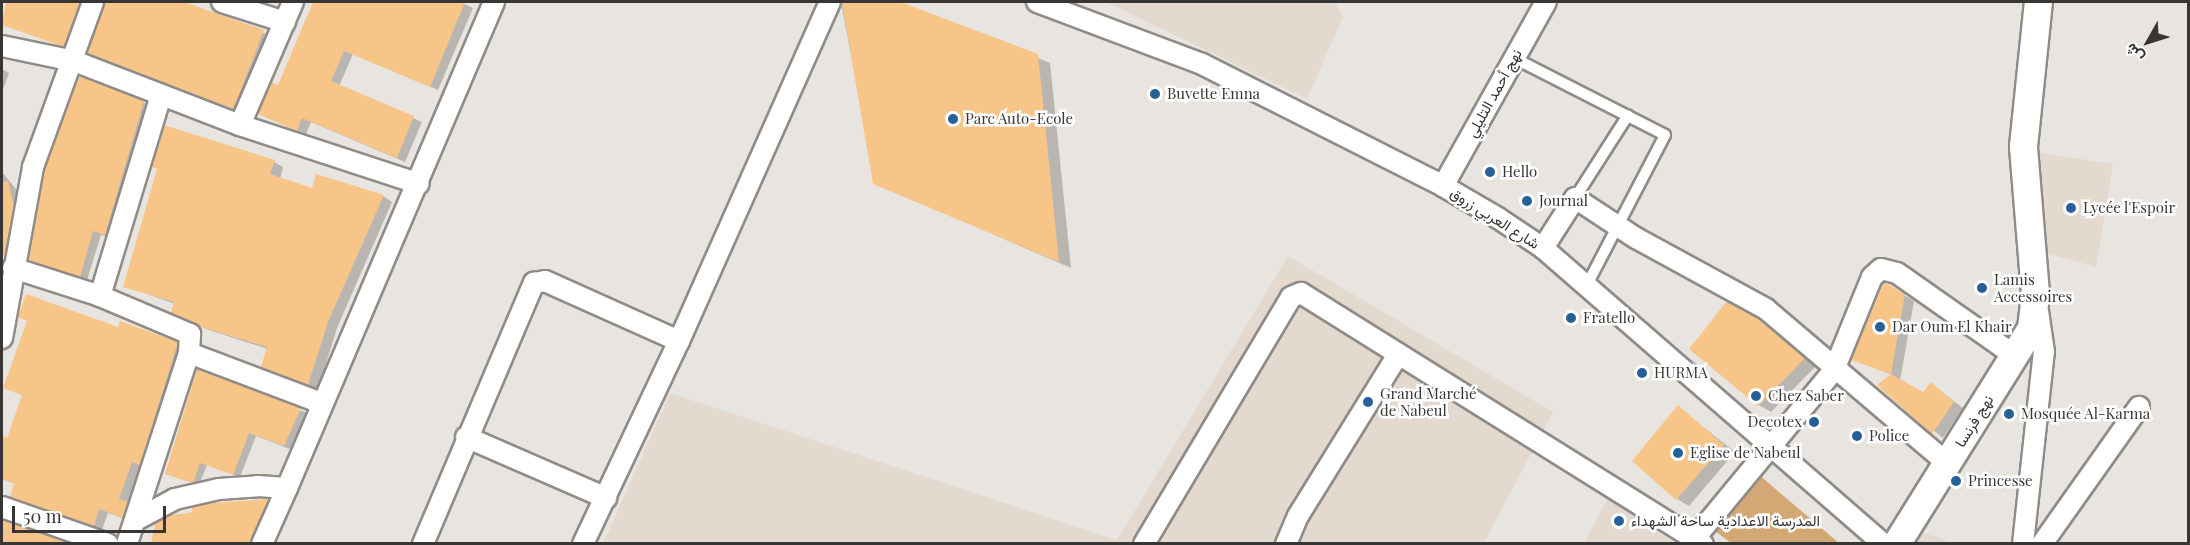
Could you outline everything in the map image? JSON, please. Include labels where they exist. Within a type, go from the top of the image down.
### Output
[{"type":"street","points":[[2,338],[5,292],[13,268],[33,167],[74,62],[93,2]]},
{"type":"street","points":[[222,2],[285,22]]},
{"type":"street","points":[[240,125],[293,2]]},
{"type":"street","points":[[262,543],[321,403],[419,184],[494,2]]},
{"type":"street","points":[[583,543],[679,342],[830,2]]},
{"type":"street","name":"شارع العربي زروق","points":[[1037,2],[1202,64],[1443,186],[1543,248],[1883,543]]},
{"type":"street","name":"نهج أحمد التليلي","points":[[1443,186],[1546,2]]},
{"type":"street","name":"نهج فرنسا","points":[[1896,543],[2031,328],[2035,293],[2023,146],[2038,2]]},
{"type":"street","points":[[2,46],[74,62],[240,125],[419,184]]},
{"type":"street","points":[[100,296],[161,95]]},
{"type":"street","points":[[1543,248],[1575,198],[1766,309],[1834,370],[1947,463]]},
{"type":"street","points":[[13,268],[100,296],[190,334],[189,353],[127,543]]},
{"type":"street","points":[[1144,543],[1296,293],[1699,541],[1770,447],[1834,370],[1872,277],[1881,269],[1897,273],[2015,356]]},
{"type":"street","points":[[423,543],[466,437],[534,283],[545,281],[679,342]]},
{"type":"street","points":[[2023,543],[2044,352],[2035,293]]},
{"type":"street","points":[[189,353],[321,403]]},
{"type":"street","points":[[1286,543],[1298,516],[1398,355]]},
{"type":"street","points":[[2043,543],[2139,407]]},
{"type":"street","points":[[466,437],[606,498]]},
{"type":"street","points":[[136,520],[175,499],[219,489],[258,486],[286,488]]},
{"type":"street","points":[[2,507],[108,543]]},
{"type":"lane","points":[[1514,58],[1663,133],[1665,137],[1586,287]]},
{"type":"lane","points":[[1575,198],[1628,115]]},
{"type":"shaded area","points":[[1106,2],[1335,2],[1343,17],[1307,99]]},
{"type":"shaded area","name":"Lycée l'Espoir","points":[[2028,151],[2113,164],[2096,267],[2042,252]]},
{"type":"shaded area","name":"Grand Marché de Nabeul","points":[[1288,256],[1553,412],[1484,543],[603,544],[670,393],[1117,540]]},
{"type":"shaded area","points":[[1759,475],[1839,543],[1731,543],[1715,531]]},
{"type":"shaded area","name":"المدرسة الاعدادية ساحة الشهداء","points":[[1608,498],[1675,543],[1584,543]]},
{"type":"shaded area","points":[[1916,530],[1953,543],[1910,544]]},
{"type":"building","points":[[6,2],[80,2],[64,47],[2,25]]},
{"type":"building","points":[[105,2],[184,2],[264,30],[233,109],[87,53]]},
{"type":"building","points":[[313,2],[465,2],[430,87],[344,51],[331,81],[414,116],[397,158],[302,118],[297,131],[258,114],[271,82],[278,85]]},
{"type":"building","name":"Parc Auto-Ecole","points":[[842,2],[901,2],[1038,54],[1059,262],[873,184]]},
{"type":"building","points":[[79,76],[144,101],[105,235],[93,231],[80,277],[28,260],[45,170]]},
{"type":"building","points":[[164,125],[275,160],[270,174],[312,188],[316,174],[384,195],[328,322],[308,385],[261,367],[267,347],[198,326],[171,313],[174,302],[123,287],[157,169],[152,167]]},
{"type":"building","points":[[8,181],[14,206],[5,255],[2,254],[2,182]]},
{"type":"building","name":"Dar Oum El Khair","points":[[1884,282],[1905,294],[1891,374],[1851,360]]},
{"type":"building","points":[[26,294],[118,327],[120,321],[178,342],[140,465],[132,462],[119,499],[128,502],[123,518],[99,509],[94,526],[10,497],[14,483],[2,479],[2,435],[7,438],[22,395],[3,388],[27,321],[18,317]]},
{"type":"building","points":[[1727,301],[1759,319],[1805,358],[1758,406],[1689,349]]},
{"type":"building","points":[[197,369],[301,408],[284,446],[249,433],[233,475],[200,463],[193,483],[165,474]]},
{"type":"building","points":[[1891,374],[1923,392],[1931,382],[1954,402],[1932,434],[1877,385]]},
{"type":"building","name":"Eglise de Nabeul","points":[[1678,405],[1724,445],[1676,500],[1632,461]]},
{"type":"building","points":[[269,499],[250,543],[151,543],[155,524],[170,515],[191,513],[193,507],[211,503]]},
{"type":"building","points":[[2,520],[70,543],[2,543]]},
{"type":"place","name":"Buvette Emna","points":[[1155,94]]},
{"type":"place","name":"Parc Auto-Ecole","points":[[953,119]]},
{"type":"place","name":"Hello","points":[[1490,172]]},
{"type":"place","name":"Journal","points":[[1527,201]]},
{"type":"place","name":"Lycée l'Espoir","points":[[2071,208]]},
{"type":"place","name":"Lamis Accessoires","points":[[1982,288]]},
{"type":"place","name":"Fratello","points":[[1571,318]]},
{"type":"place","name":"Dar Oum El Khair","points":[[1880,327]]},
{"type":"place","name":"HURMA","points":[[1642,373]]},
{"type":"place","name":"Chez Saber","points":[[1756,396]]},
{"type":"place","name":"Grand Marché de Nabeul","points":[[1368,402]]},
{"type":"place","name":"Mosquée Al-Karma","points":[[2009,414]]},
{"type":"place","name":"Decotex","points":[[1814,422]]},
{"type":"place","name":"Police","points":[[1857,436]]},
{"type":"place","name":"Eglise de Nabeul","points":[[1678,453]]},
{"type":"place","name":"Princesse","points":[[1956,481]]},
{"type":"place","name":"المدرسة الاعدادية ساحة الشهداء","points":[[1619,521]]}]
